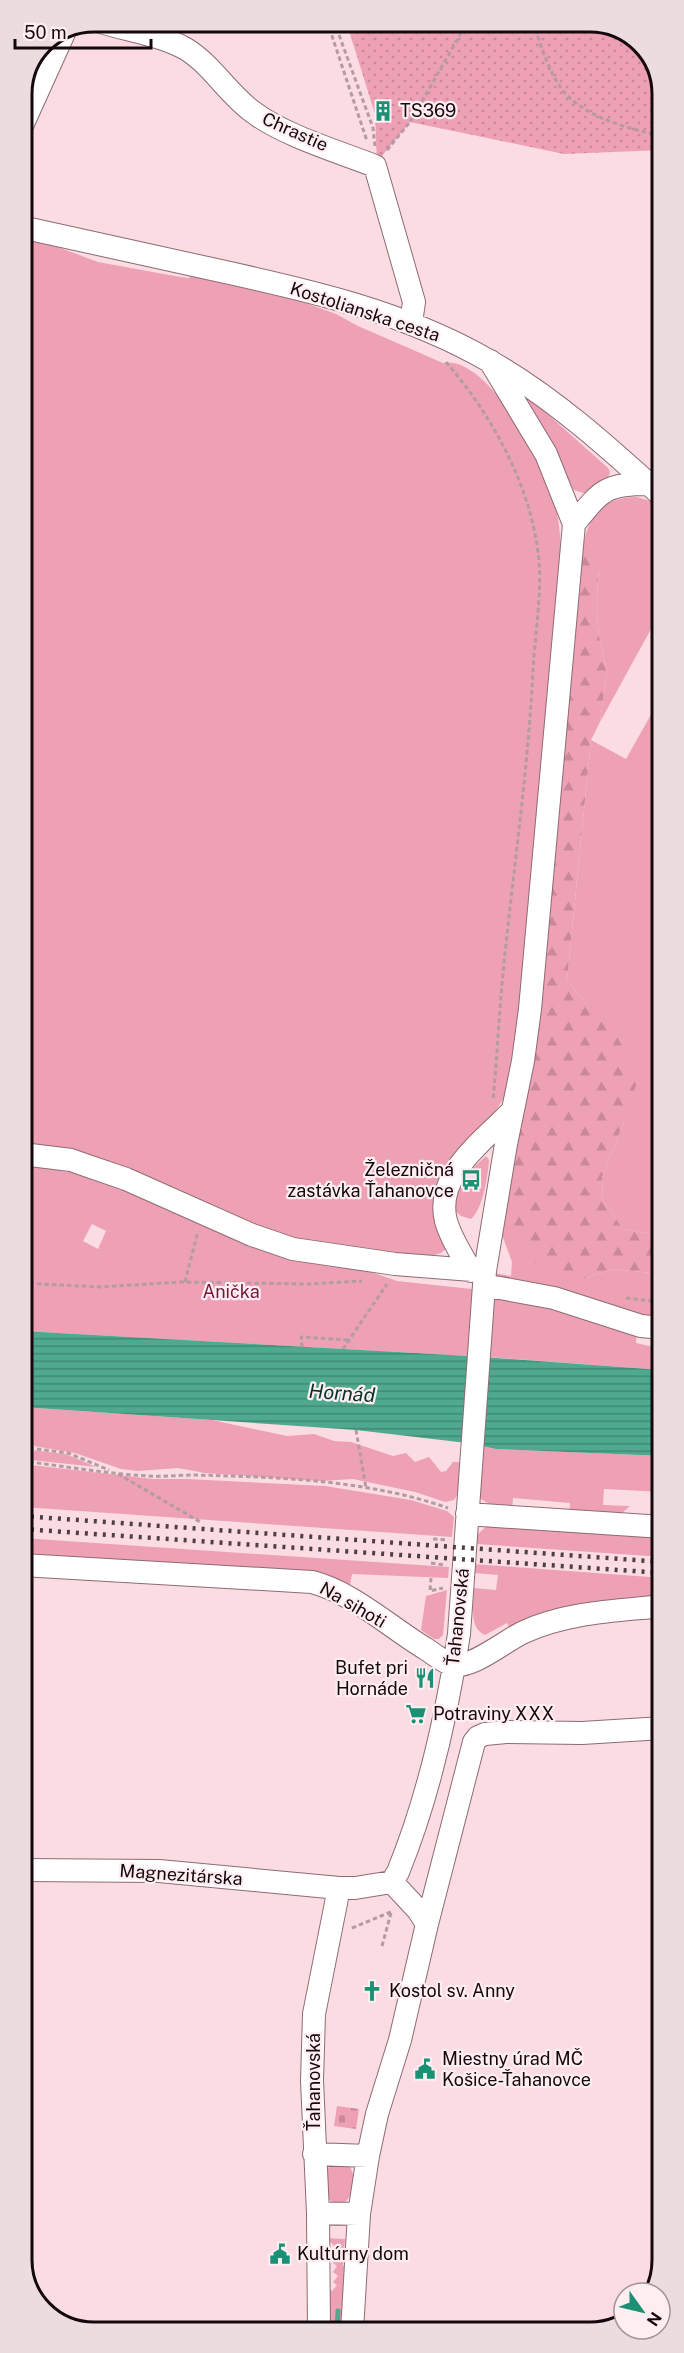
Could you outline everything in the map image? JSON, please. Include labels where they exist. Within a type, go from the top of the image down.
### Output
[{"type":"street","name":"Chrastie","points":[[139,32],[187,50],[199,59],[242,104],[262,118],[314,142],[376,164]]},
{"type":"street","points":[[32,104],[60,41]]},
{"type":"street","points":[[376,164],[414,302],[411,323]]},
{"type":"street","name":"Kostolianska cesta","points":[[32,228],[286,286],[411,323],[443,336],[490,361],[576,421],[652,487]]},
{"type":"street","points":[[490,361],[546,454],[574,524],[609,488],[622,484],[652,489]]},
{"type":"street","name":"Ťahanovská","points":[[392,1882],[424,1804],[459,1634],[481,1282],[523,1061],[535,968],[574,524]]},
{"type":"street","points":[[481,1282],[454,1242],[445,1218],[444,1203],[448,1185],[459,1166],[513,1110]]},
{"type":"street","points":[[32,1155],[71,1160],[126,1179],[202,1215],[293,1249],[395,1264],[481,1282],[554,1298],[641,1326],[652,1327]]},
{"type":"street","points":[[466,1514],[652,1526]]},
{"type":"street","name":"Na sihoti","points":[[32,1566],[312,1582],[350,1599],[421,1647],[454,1665]]},
{"type":"street","points":[[454,1665],[471,1662],[524,1632],[548,1622],[652,1607]]},
{"type":"street","points":[[353,2322],[359,2214],[368,2156],[377,2114],[400,2040],[474,1742],[478,1737],[506,1732],[582,1733],[652,1729]]},
{"type":"street","name":"Magnezitárska","points":[[32,1870],[159,1870],[339,1888]]},
{"type":"street","points":[[339,1888],[392,1882],[418,1910],[427,1924]]},
{"type":"street","name":"Ťahanovská","points":[[319,2321],[318,2213],[312,2082],[314,2014],[339,1888]]},
{"type":"street","points":[[314,2154],[368,2156]]},
{"type":"street","points":[[318,2213],[359,2214]]},
{"type":"path","points":[[331,32],[376,164]]},
{"type":"path","points":[[338,32],[373,128],[376,164]]},
{"type":"path","points":[[376,164],[410,122],[462,32]]},
{"type":"path","points":[[537,32],[557,84],[577,104],[605,120],[652,133]]},
{"type":"path","points":[[440,356],[467,388],[500,441],[527,504],[538,552],[531,716],[503,975],[493,1100]]},
{"type":"path","points":[[185,1282],[202,1215]]},
{"type":"path","points":[[343,1349],[388,1283],[395,1264]]},
{"type":"path","points":[[32,1284],[100,1287],[185,1282],[308,1284],[368,1279]]},
{"type":"path","points":[[302,1347],[301,1336],[350,1340]]},
{"type":"path","points":[[356,1430],[366,1488]]},
{"type":"path","points":[[32,1448],[68,1453],[116,1473],[202,1523]]},
{"type":"path","points":[[32,1462],[150,1476],[193,1475],[290,1480],[366,1488],[423,1499],[466,1514]]},
{"type":"path","points":[[432,1578],[430,1591],[451,1587]]},
{"type":"path","points":[[329,1930],[339,1932],[391,1913],[382,1946]]},
{"type":"green space","points":[[349,32],[594,32],[614,36],[621,40],[640,56],[644,63],[651,81],[652,150],[564,154],[410,122],[377,162],[375,114]]},
{"type":"green space","points":[[32,241],[55,246],[98,262],[180,277],[189,278],[191,276],[300,301],[336,314],[443,363],[459,365],[476,374],[493,390],[508,410],[534,453],[553,496],[557,511],[561,552],[522,998],[506,1095],[484,1128],[446,1167],[433,1195],[433,1207],[448,1247],[441,1253],[419,1259],[306,1244],[32,1148]]},
{"type":"green space","points":[[525,394],[608,468],[610,472],[607,480],[586,494],[574,490],[521,398]]},
{"type":"green space","points":[[637,497],[652,502],[652,627],[600,722],[607,672],[596,608],[599,570],[582,551],[588,528],[598,511],[605,505],[624,498]]},
{"type":"green space","points":[[589,549],[599,569],[596,608],[607,672],[600,722],[591,740],[567,980],[589,1008],[618,1038],[638,1079],[602,1177],[603,1200],[623,1229],[652,1234],[652,1273],[613,1269],[583,1279],[542,1267],[525,1256],[511,1228],[503,1194],[582,551]]},
{"type":"green space","points":[[652,713],[652,1234],[623,1229],[603,1200],[602,1177],[624,1122],[589,1008],[567,980],[591,740],[626,759]]},
{"type":"green space","points":[[486,1156],[489,1160],[479,1208],[471,1219],[461,1216],[455,1211],[454,1199],[462,1183],[470,1188],[477,1177],[470,1171]]},
{"type":"green space","name":"Anička","points":[[32,1166],[67,1172],[71,1168],[397,1281],[472,1289],[474,1301],[469,1356],[32,1332]],"holes":[[[92,1224],[106,1231],[98,1249],[83,1241]]]},
{"type":"green space","points":[[503,1194],[583,1279],[613,1269],[652,1273],[652,1319],[502,1281],[493,1273],[511,1276],[512,1262],[500,1229]]},
{"type":"green space","points":[[494,1294],[637,1329],[636,1343],[652,1347],[652,1369],[487,1357]]},
{"type":"green space","points":[[32,1408],[212,1420],[287,1436],[314,1434],[334,1441],[351,1442],[393,1456],[406,1453],[415,1462],[429,1457],[441,1472],[446,1471],[453,1462],[462,1462],[459,1492],[454,1500],[445,1502],[415,1492],[353,1479],[321,1481],[205,1473],[178,1468],[138,1471],[121,1469],[75,1453],[32,1446]]},
{"type":"green space","points":[[480,1446],[496,1449],[652,1456],[652,1491],[604,1489],[603,1505],[630,1506],[621,1514],[569,1516],[570,1503],[513,1498],[512,1511],[492,1506],[478,1497]]},
{"type":"green space","points":[[32,1450],[66,1454],[96,1467],[32,1460]]},
{"type":"green space","points":[[32,1465],[153,1479],[325,1486],[411,1500],[447,1511],[454,1517],[452,1537],[32,1508]]},
{"type":"green space","points":[[489,1524],[652,1532],[652,1556],[477,1544],[477,1535]]},
{"type":"green space","points":[[32,1539],[449,1567],[448,1578],[352,1574],[349,1590],[32,1558]]},
{"type":"green space","points":[[474,1564],[652,1577],[652,1599],[509,1627],[507,1623],[485,1635],[476,1627],[474,1621],[474,1588],[496,1590],[498,1575],[474,1573]]},
{"type":"green space","points":[[447,1590],[443,1635],[439,1639],[434,1639],[421,1630],[426,1596]]},
{"type":"green space","points":[[337,2106],[359,2109],[356,2129],[334,2126]]},
{"type":"green space","points":[[348,2164],[354,2179],[351,2195],[344,2203],[334,2203],[328,2199],[326,2171],[331,2165]]},
{"type":"green space","points":[[326,2238],[345,2239],[343,2266],[347,2266],[344,2322],[328,2321],[326,2287],[332,2291],[337,2285],[333,2282],[338,2276],[333,2272],[337,2266],[333,2263],[338,2249]]},
{"type":"water","name":"Hornád","points":[[32,1332],[469,1356],[652,1369],[652,1456],[496,1449],[467,1443],[356,1430],[32,1408]]},
{"type":"waterway","points":[[337,2321],[338,2311]]},
{"type":"railway","points":[[32,1517],[652,1561]]},
{"type":"railway","points":[[32,1530],[652,1572]]},
{"type":"place","name":"TS369","points":[[383,111]]},
{"type":"place","name":"Železničná zastávka Ťahanovce","points":[[471,1180]]},
{"type":"place","name":"Bufet pri Hornáde","points":[[425,1678]]},
{"type":"place","name":"Potraviny XXX","points":[[416,1714]]},
{"type":"place","name":"Kostol sv. Anny","points":[[372,1991]]},
{"type":"place","name":"Miestny úrad MČ Košice-Ťahanovce","points":[[425,2069]]},
{"type":"place","name":"Kultúrny dom","points":[[280,2254]]}]
